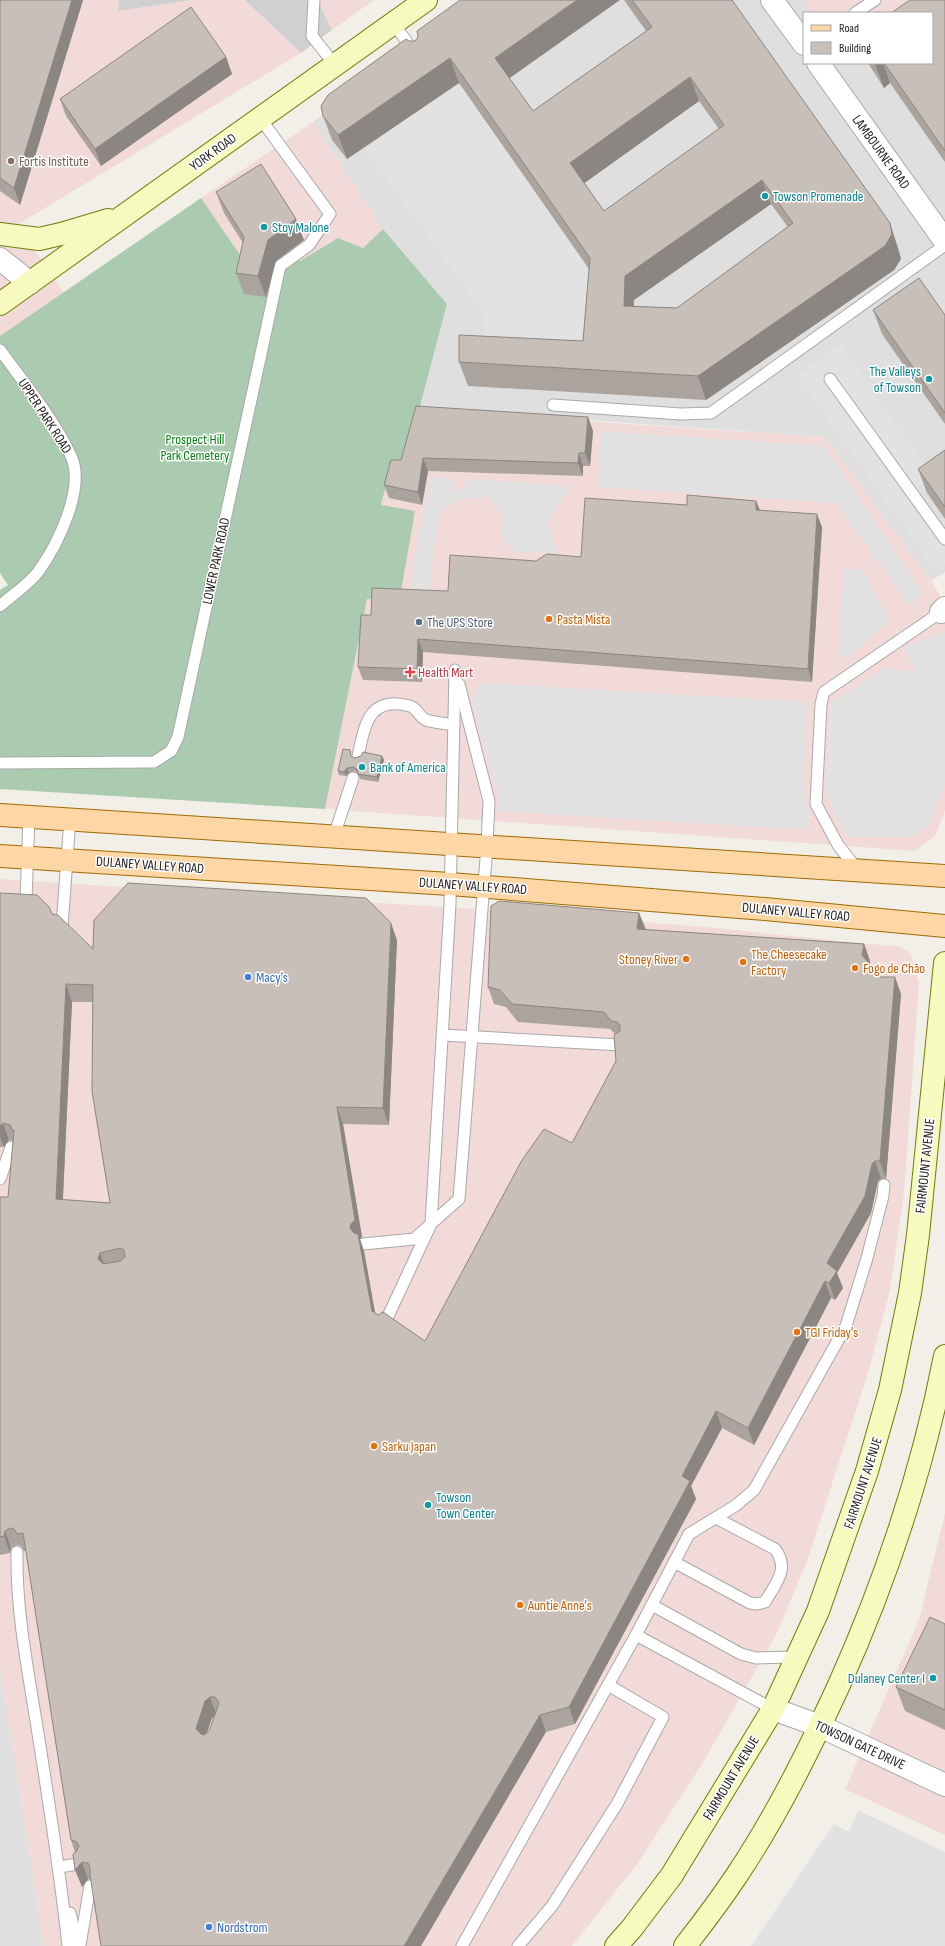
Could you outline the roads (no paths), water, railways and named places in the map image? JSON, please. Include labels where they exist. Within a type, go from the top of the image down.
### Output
[{"type":"main road","name":"YORK ROAD","points":[[0,304],[426,0]]},
{"type":"main road","points":[[0,234],[39,239],[62,234],[124,215]]},
{"type":"main road","points":[[0,815],[945,876]]},
{"type":"main road","name":"DULANEY VALLEY ROAD","points":[[0,856],[450,884],[765,909],[945,926]]},
{"type":"main road","name":"FAIRMOUNT AVENUE","points":[[616,1946],[632,1928],[668,1880],[773,1709],[798,1657],[829,1581],[858,1499],[880,1429],[895,1368],[918,1235],[945,963]]},
{"type":"main road","points":[[685,1946],[737,1874],[764,1831],[795,1776],[820,1726],[871,1609],[891,1553],[926,1438],[945,1356]]},
{"type":"street","points":[[772,0],[803,43]]},
{"type":"street","name":"LAMBOURNE ROAD","points":[[819,64],[945,241]]},
{"type":"street","points":[[0,259],[30,283]]},
{"type":"street","name":"TOWSON GATE DRIVE","points":[[773,1709],[820,1726],[945,1785]]},
{"type":"lane","points":[[314,0],[312,36],[335,65]]},
{"type":"lane","points":[[857,12],[875,0]]},
{"type":"lane","points":[[394,23],[420,59]]},
{"type":"lane","name":"LOWER PARK ROAD","points":[[0,763],[154,762],[170,751],[178,737],[280,266],[309,245],[330,214],[260,118]]},
{"type":"lane","points":[[553,405],[681,414],[711,413],[945,245]]},
{"type":"lane","name":"UPPER PARK ROAD","points":[[0,350],[50,420],[72,457],[74,489],[69,510],[57,542],[38,572],[0,606]]},
{"type":"lane","points":[[830,379],[945,539]]},
{"type":"lane","points":[[859,871],[838,845],[816,804],[821,704],[824,692],[943,610]]},
{"type":"lane","points":[[363,1244],[414,1239],[431,1224],[459,1198],[487,846],[489,801],[455,670],[452,843],[443,1035],[431,1224],[384,1325]]},
{"type":"lane","points":[[358,756],[364,725],[375,708],[388,703],[412,706],[425,720],[454,725]]},
{"type":"lane","points":[[334,836],[353,778]]},
{"type":"lane","points":[[26,901],[29,816]]},
{"type":"lane","points":[[62,926],[70,819]]},
{"type":"lane","points":[[443,1035],[620,1045]]},
{"type":"lane","points":[[0,1179],[11,1147]]},
{"type":"lane","points":[[462,1946],[636,1635],[690,1534],[735,1506],[754,1490],[846,1326],[867,1258],[883,1196],[884,1185]]},
{"type":"lane","points":[[674,1562],[750,1603],[757,1604],[765,1602],[780,1576],[783,1563],[778,1554],[775,1549],[716,1518]]},
{"type":"lane","points":[[17,1552],[16,1585],[59,1867],[68,1946]]},
{"type":"lane","points":[[652,1605],[741,1654],[756,1658],[798,1657]]},
{"type":"lane","points":[[636,1635],[773,1709]]},
{"type":"lane","points":[[518,1946],[552,1906],[613,1810],[663,1717],[608,1685]]},
{"type":"lane","points":[[59,1867],[78,1864]]},
{"type":"lane","points":[[59,1867],[79,1946]]},
{"type":"lane","points":[[79,1946],[90,1886]]},
{"type":"place","name":"Fortis Institute","points":[[11,161]]},
{"type":"place","name":"Towson Promenade","points":[[765,196]]},
{"type":"place","name":"Stoy Malone","points":[[264,227]]},
{"type":"place","name":"The Valleys of Towson","points":[[929,379]]},
{"type":"place","name":"Pasta Mista","points":[[549,619]]},
{"type":"place","name":"The UPS Store","points":[[419,622]]},
{"type":"place","name":"Health Mart","points":[[410,672]]},
{"type":"place","name":"Bank of America","points":[[362,767]]},
{"type":"place","name":"Stoney River","points":[[686,959]]},
{"type":"place","name":"The Cheesecake Factory","points":[[743,962]]},
{"type":"place","name":"Fogo de Chão","points":[[855,968]]},
{"type":"place","name":"Macy's","points":[[248,977]]},
{"type":"place","name":"TGI Friday's","points":[[797,1332]]},
{"type":"place","name":"Sarku Japan","points":[[374,1446]]},
{"type":"place","name":"Towson Town Center","points":[[428,1505]]},
{"type":"place","name":"Auntie Anne's","points":[[520,1605]]},
{"type":"place","name":"Dulaney Center I","points":[[933,1678]]},
{"type":"place","name":"Nordstrom","points":[[209,1927]]},
{"type":"park label","name":"Prospect Hill Park Cemetery","points":[[195,448]]}]
